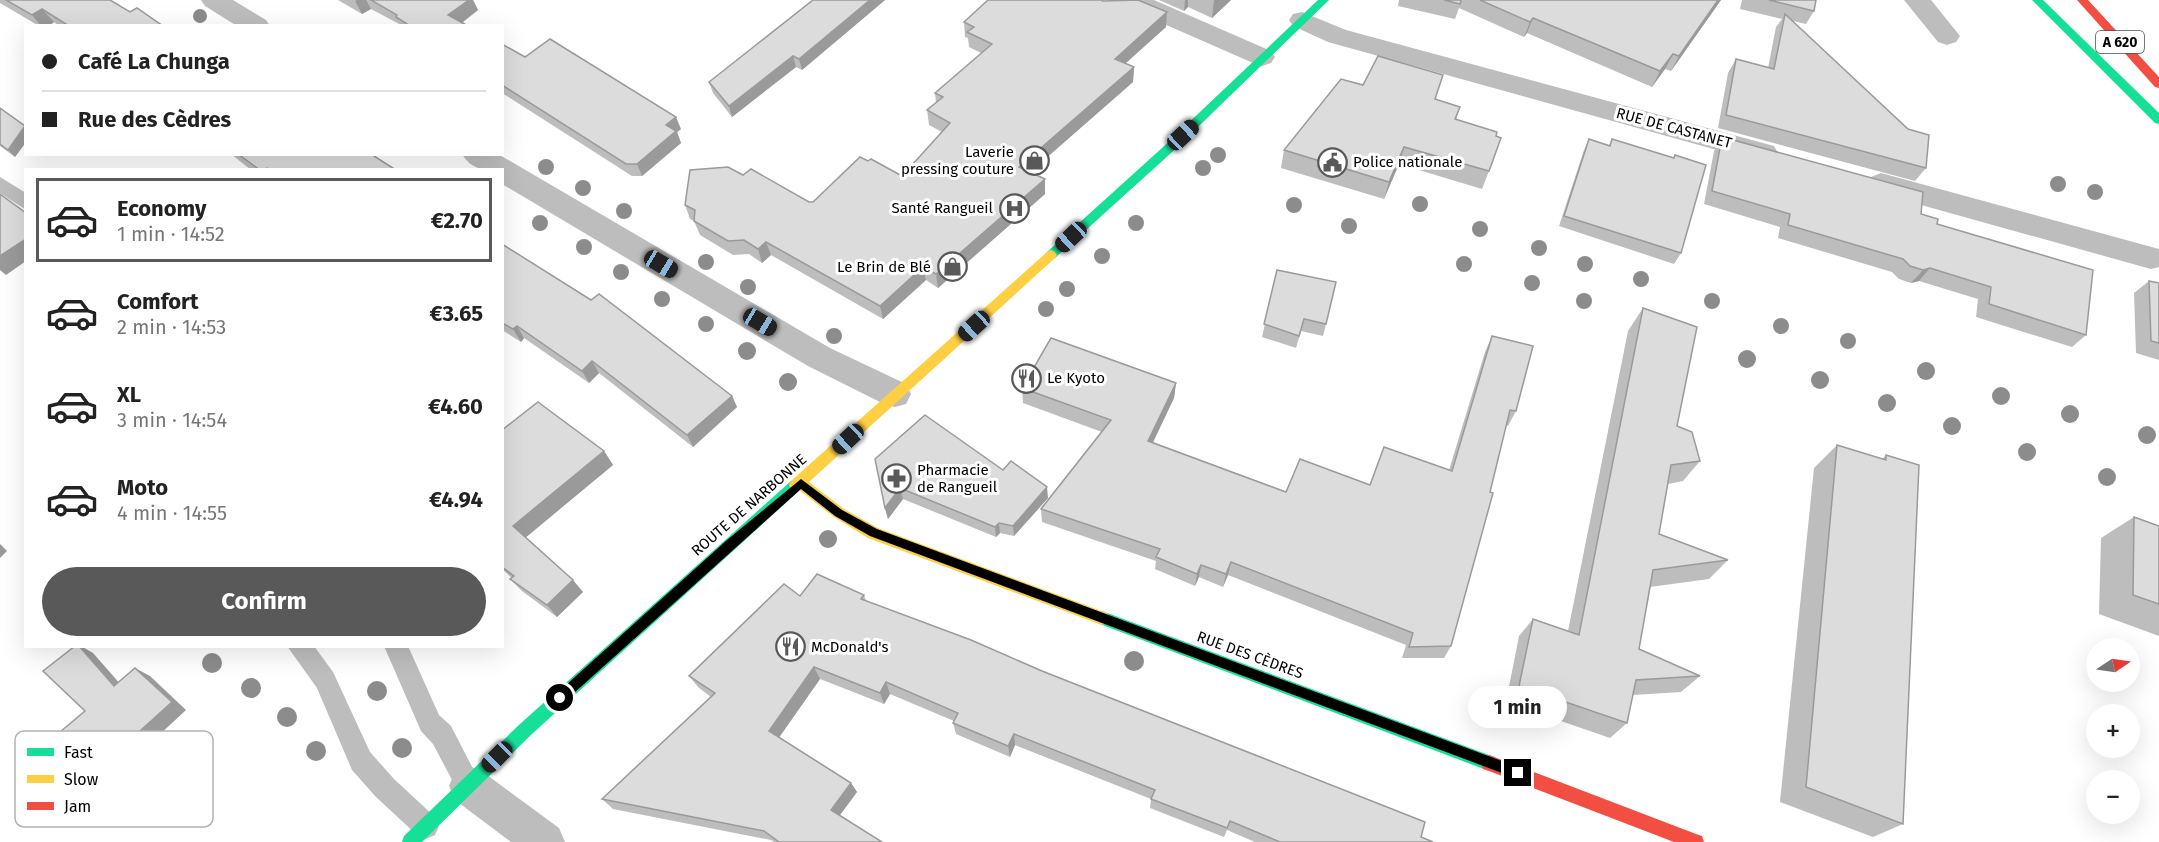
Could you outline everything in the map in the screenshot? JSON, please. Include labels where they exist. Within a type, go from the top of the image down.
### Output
[{"type":"main road","name":"ROUTE DE NARBONNE","points":[[418,834],[534,722],[1166,151],[1324,0]]},
{"type":"main road","points":[[2037,0],[2159,120]]},
{"type":"main road","name":"A 620","points":[[2082,0],[2159,84]]},
{"type":"main road","name":"RUE DES CÈDRES","points":[[801,483],[839,513],[873,533],[1696,842]]},
{"type":"street","points":[[214,0],[255,24]]},
{"type":"street","points":[[1132,0],[1262,57]]},
{"type":"street","points":[[1917,0],[1947,36]]},
{"type":"street","name":"RUE DE CASTANET","points":[[1302,20],[1337,36],[1784,158]]},
{"type":"street","points":[[479,156],[499,168]]},
{"type":"street","points":[[504,171],[819,357],[895,394]]},
{"type":"street","points":[[1853,177],[2151,258]]},
{"type":"street","points":[[468,786],[545,842]]},
{"type":"lane","points":[[0,184],[24,202]]},
{"type":"lane","points":[[301,648],[325,680],[361,761],[385,788],[418,834]]},
{"type":"lane","points":[[397,648],[430,723],[442,735],[468,786]]},
{"type":"building","points":[[6,0],[110,0],[130,12],[137,8],[160,24],[66,24],[42,9],[32,15]]},
{"type":"building","points":[[371,0],[469,0],[448,15],[464,24],[407,24],[396,17],[397,15]]},
{"type":"building","points":[[813,0],[870,0],[799,59],[793,56],[729,106],[709,82]]},
{"type":"building","points":[[988,0],[1138,0],[1167,12],[1115,59],[1134,67],[1019,167],[1045,179],[936,274],[923,267],[880,306],[766,242],[758,249],[744,240],[728,241],[694,221],[695,210],[685,205],[690,170],[728,167],[743,175],[751,169],[809,202],[813,202],[860,157],[868,161],[871,159],[902,176],[950,123],[927,110],[943,97],[935,93],[992,44],[967,32],[974,27],[964,22]]},
{"type":"building","points":[[1444,0],[1461,0],[1460,4]]},
{"type":"building","points":[[1480,0],[1718,0],[1679,56],[1673,54],[1660,71],[1533,18],[1530,22]]},
{"type":"building","points":[[1769,0],[1816,0],[1814,11]]},
{"type":"building","points":[[1785,14],[1908,129],[1929,135],[1926,168],[1726,115],[1736,59],[1774,69]]},
{"type":"building","points":[[550,39],[676,117],[666,125],[676,131],[637,164],[626,164],[504,86],[504,45],[525,57]]},
{"type":"building","points":[[1378,56],[1443,75],[1435,99],[1460,107],[1455,119],[1497,132],[1496,136],[1501,138],[1489,171],[1404,147],[1389,182],[1284,150],[1341,79],[1363,85]]},
{"type":"building","points":[[0,108],[24,127],[8,150],[0,144]]},
{"type":"building","points":[[1722,137],[1923,192],[1921,214],[1938,219],[1937,224],[2093,270],[2086,335],[1989,304],[1991,287],[1930,268],[1923,270],[1910,266],[1903,259],[1788,225],[1790,214],[1712,191]]},
{"type":"building","points":[[1589,139],[1610,146],[1612,139],[1706,165],[1681,253],[1564,216]]},
{"type":"building","points":[[241,156],[374,156],[393,168],[267,168],[257,168]]},
{"type":"building","points":[[0,194],[24,212],[24,240],[0,256]]},
{"type":"building","points":[[504,245],[591,300],[599,294],[732,396],[687,435],[592,361],[582,371],[517,326],[513,329],[504,324]]},
{"type":"building","points":[[1277,270],[1336,282],[1326,324],[1304,319],[1299,336],[1264,324]]},
{"type":"building","points":[[2149,281],[2159,283],[2159,343],[2151,341]]},
{"type":"building","points":[[1643,308],[1697,327],[1677,426],[1692,432],[1700,461],[1671,465],[1659,534],[1728,560],[1653,570],[1639,649],[1700,676],[1636,680],[1627,723],[1519,686],[1533,619],[1579,635]]},
{"type":"building","points":[[1492,336],[1533,346],[1516,411],[1510,410],[1490,492],[1493,493],[1451,646],[1409,647],[1413,633],[1231,562],[1226,574],[1201,565],[1197,574],[1156,557],[1160,549],[1041,509],[1111,420],[1022,388],[1051,338],[1176,383],[1148,441],[1286,492],[1300,459],[1370,485],[1384,447],[1452,471]]},
{"type":"building","points":[[538,402],[604,451],[513,526],[573,580],[547,605],[510,579],[514,576],[504,568],[504,428]]},
{"type":"building","points":[[925,415],[1003,470],[1011,461],[1047,487],[1013,526],[999,523],[995,527],[900,488],[885,508],[875,459]]},
{"type":"building","points":[[1837,445],[1886,460],[1886,455],[1919,465],[1903,824],[1806,787]]},
{"type":"building","points":[[2134,517],[2159,526],[2159,604],[2133,595]]},
{"type":"building","points":[[817,574],[864,595],[861,599],[971,640],[1042,671],[1425,822],[1421,837],[1433,842],[1280,842],[1230,821],[1227,828],[1151,799],[1155,790],[1014,734],[1008,746],[953,723],[958,713],[886,682],[880,693],[814,667],[769,731],[851,783],[831,810],[882,842],[779,842],[764,831],[602,799],[715,693],[689,676],[784,584],[800,596]]},
{"type":"building","points":[[72,648],[81,648],[114,686],[135,668],[172,702],[140,731],[61,731],[85,711],[43,671]]},
{"type":"traffic: fast","points":[[1051,255],[1166,151],[1324,0]]},
{"type":"traffic: fast","points":[[2037,0],[2159,120]]},
{"type":"traffic: fast","points":[[410,842],[526,729],[796,485]]},
{"type":"traffic: fast","points":[[1102,618],[1489,763]]},
{"type":"traffic: slow","points":[[796,485],[1051,255]]},
{"type":"traffic: slow","points":[[800,483],[839,513],[873,533],[1102,618]]},
{"type":"traffic: jam","points":[[2082,0],[2159,84]]},
{"type":"traffic: jam","points":[[1489,763],[1696,842]]},
{"type":"place","name":"Laverie pressing couture","points":[[1035,161]]},
{"type":"place","name":"Police nationale","points":[[1332,162]]},
{"type":"place","name":"Santé Rangueil","points":[[1014,208]]},
{"type":"place","name":"Le Brin de Blé","points":[[952,267]]},
{"type":"place","name":"Le Kyoto","points":[[1026,378]]},
{"type":"place","name":"Pharmacie de Rangueil","points":[[896,479]]},
{"type":"place","name":"McDonald's","points":[[790,647]]},
{"type":"route","points":[[560,698],[731,543],[801,483],[839,513],[873,533],[1518,773]]}]
